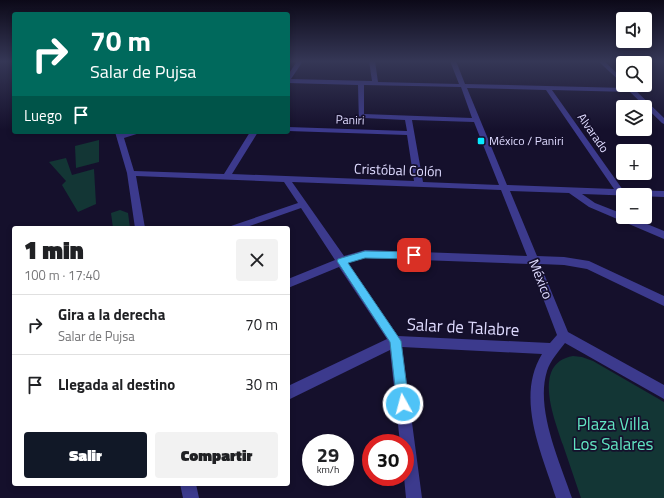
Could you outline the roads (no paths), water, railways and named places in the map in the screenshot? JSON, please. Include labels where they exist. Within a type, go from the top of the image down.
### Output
[{"type":"street","points":[[361,84],[361,131]]},
{"type":"street","points":[[411,84],[548,88],[616,88]]},
{"type":"street","name":"México","points":[[463,86],[564,336]]},
{"type":"street","name":"Alvarado","points":[[548,88],[617,188]]},
{"type":"street","points":[[633,92],[664,122]]},
{"type":"street","name":"Paniri","points":[[361,116],[477,120]]},
{"type":"street","points":[[408,118],[419,184]]},
{"type":"street","name":"Paniri","points":[[290,129],[411,133]]},
{"type":"street","points":[[119,134],[131,173],[140,226]]},
{"type":"street","points":[[226,176],[253,134]]},
{"type":"street","name":"Cristóbal Colón","points":[[131,173],[616,192]]},
{"type":"street","points":[[286,179],[395,341],[414,498]]},
{"type":"street","points":[[571,190],[592,205],[664,235]]},
{"type":"street","name":"Cristóbal Colón","points":[[652,193],[664,194]]},
{"type":"street","points":[[240,226],[304,204]]},
{"type":"street","points":[[290,283],[360,255],[374,254],[564,261],[589,265],[664,301]]},
{"type":"street","points":[[564,498],[539,414],[537,394],[538,380],[541,369],[553,349],[564,336],[664,392]]},
{"type":"street","name":"Salar de Talabre","points":[[290,392],[395,341],[553,349]]},
{"type":"street","points":[[188,486],[191,498]]},
{"type":"place","name":"México / Paniri","points":[[481,141]]},
{"type":"park label","name":"Plaza Villa Los Salares","points":[[613,434]]}]
